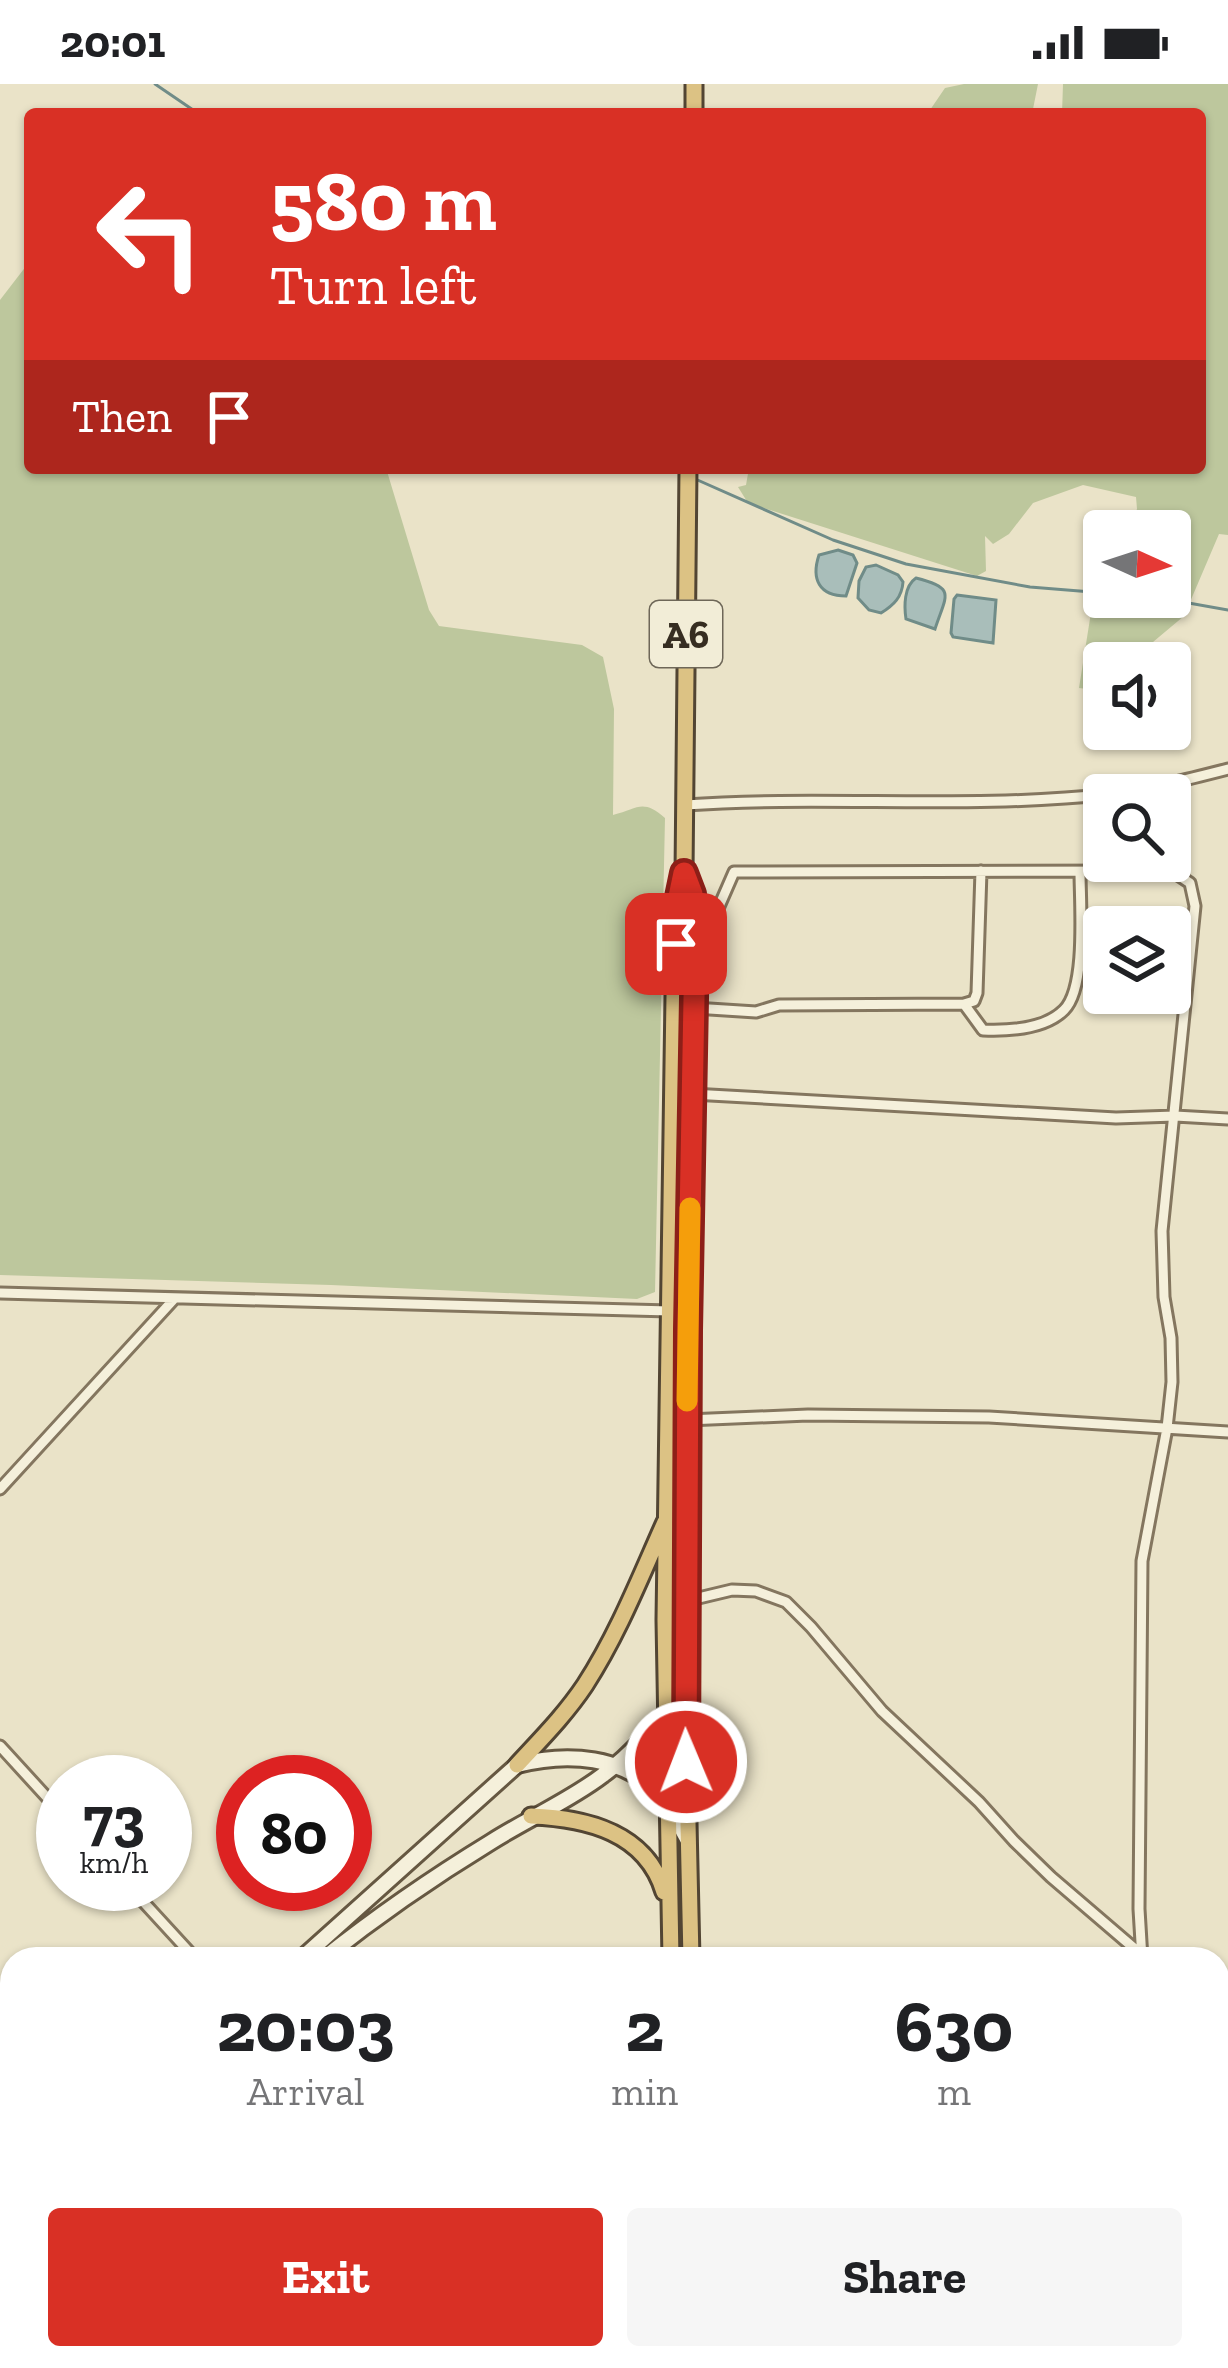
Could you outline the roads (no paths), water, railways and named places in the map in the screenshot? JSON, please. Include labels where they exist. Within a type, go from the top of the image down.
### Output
[{"type":"highway","name":"A6","points":[[671,1947],[665,1714],[688,474]]},
{"type":"highway","name":"A6","points":[[684,873],[692,894],[695,934],[685,1686],[691,1947]]},
{"type":"highway","points":[[517,1765],[584,1687],[630,1603],[668,1514]]},
{"type":"highway","points":[[531,1816],[581,1820],[620,1836],[660,1879],[670,1911]]},
{"type":"main road","points":[[339,1947],[410,1892],[600,1778],[665,1714],[685,1686]]},
{"type":"main road","points":[[314,1947],[517,1765],[564,1757],[614,1766],[660,1795],[687,1839]]},
{"type":"street","points":[[685,806],[1110,794],[1228,769]]},
{"type":"street","points":[[694,1008],[756,1012],[779,1005],[974,1001],[981,871]]},
{"type":"street","points":[[695,934],[710,927],[734,872],[1175,873],[1190,883],[1195,905],[1162,1231],[1172,1382],[1142,1561],[1142,1947]]},
{"type":"street","points":[[964,1004],[983,1030],[1004,1031],[1046,1020],[1066,1008],[1080,964],[1080,872]]},
{"type":"street","points":[[692,1094],[1116,1118],[1228,1119]]},
{"type":"street","points":[[0,1293],[670,1311]]},
{"type":"street","points":[[0,1489],[175,1298]]},
{"type":"street","points":[[687,1420],[808,1414],[989,1417],[1228,1432]]},
{"type":"street","points":[[686,1601],[732,1590],[756,1591],[786,1602],[881,1711],[1131,1947]]},
{"type":"street","points":[[0,1746],[36,1785]]},
{"type":"street","points":[[152,1911],[185,1947]]},
{"type":"waterway","points":[[155,84],[190,108]]},
{"type":"waterway","points":[[693,478],[833,540],[906,564],[1030,587],[1083,591]]},
{"type":"waterway","points":[[1191,603],[1228,610]]}]
